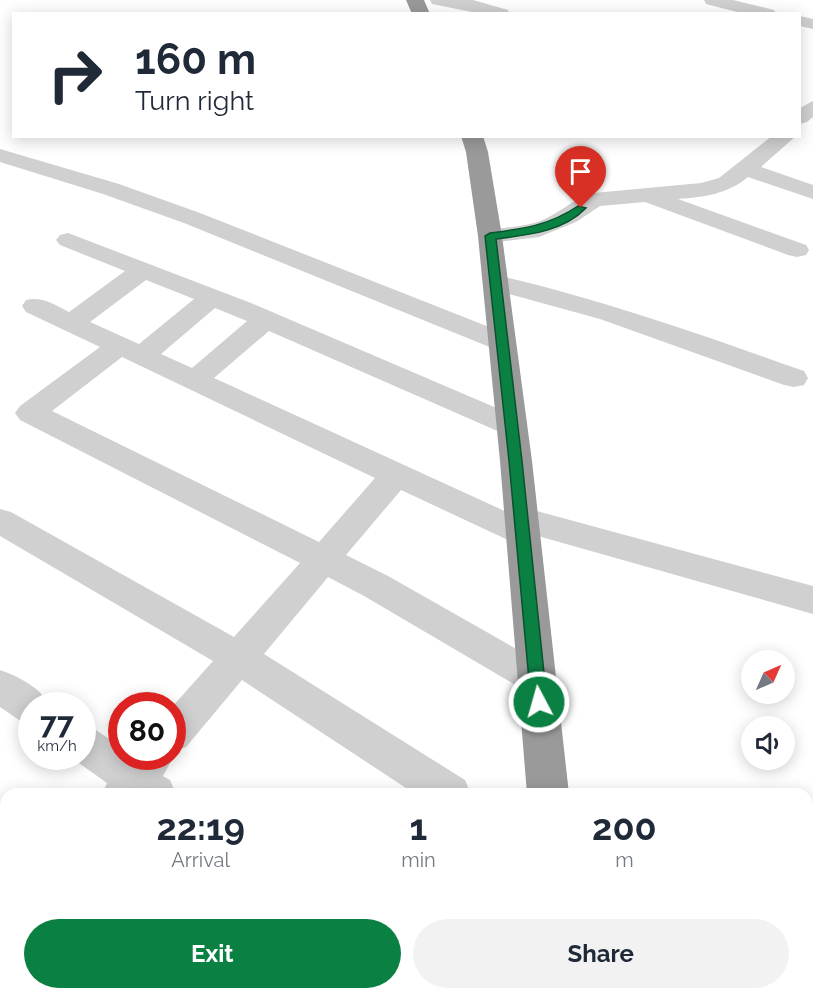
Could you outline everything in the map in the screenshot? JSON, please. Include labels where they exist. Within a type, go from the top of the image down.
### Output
[{"type":"highway","points":[[473,138],[477,152],[496,283],[547,788]]},
{"type":"street","points":[[438,0],[468,4],[495,12]]},
{"type":"street","points":[[717,1],[760,12]]},
{"type":"street","points":[[801,117],[813,105]]},
{"type":"street","points":[[490,236],[539,230],[568,217],[594,200],[702,190],[727,183],[783,138]]},
{"type":"street","points":[[0,155],[111,189],[192,218],[502,342]]},
{"type":"street","points":[[744,169],[813,192]]},
{"type":"street","points":[[645,195],[797,250]]},
{"type":"street","points":[[68,240],[266,319],[512,426]]},
{"type":"street","points":[[70,324],[144,269]]},
{"type":"street","points":[[496,283],[546,293],[595,307],[794,378]]},
{"type":"street","points":[[212,297],[30,413],[376,586],[537,679]]},
{"type":"street","points":[[34,306],[397,474],[522,527],[813,600]]},
{"type":"street","points":[[194,381],[266,319]]},
{"type":"street","points":[[186,719],[397,474]]},
{"type":"street","points":[[0,520],[239,658],[442,788]]},
{"type":"street","points":[[0,686],[18,698]]},
{"type":"street","points":[[96,752],[142,780]]},
{"type":"route","points":[[539,702],[516,461],[490,236],[539,230],[568,217],[581,208]]}]
